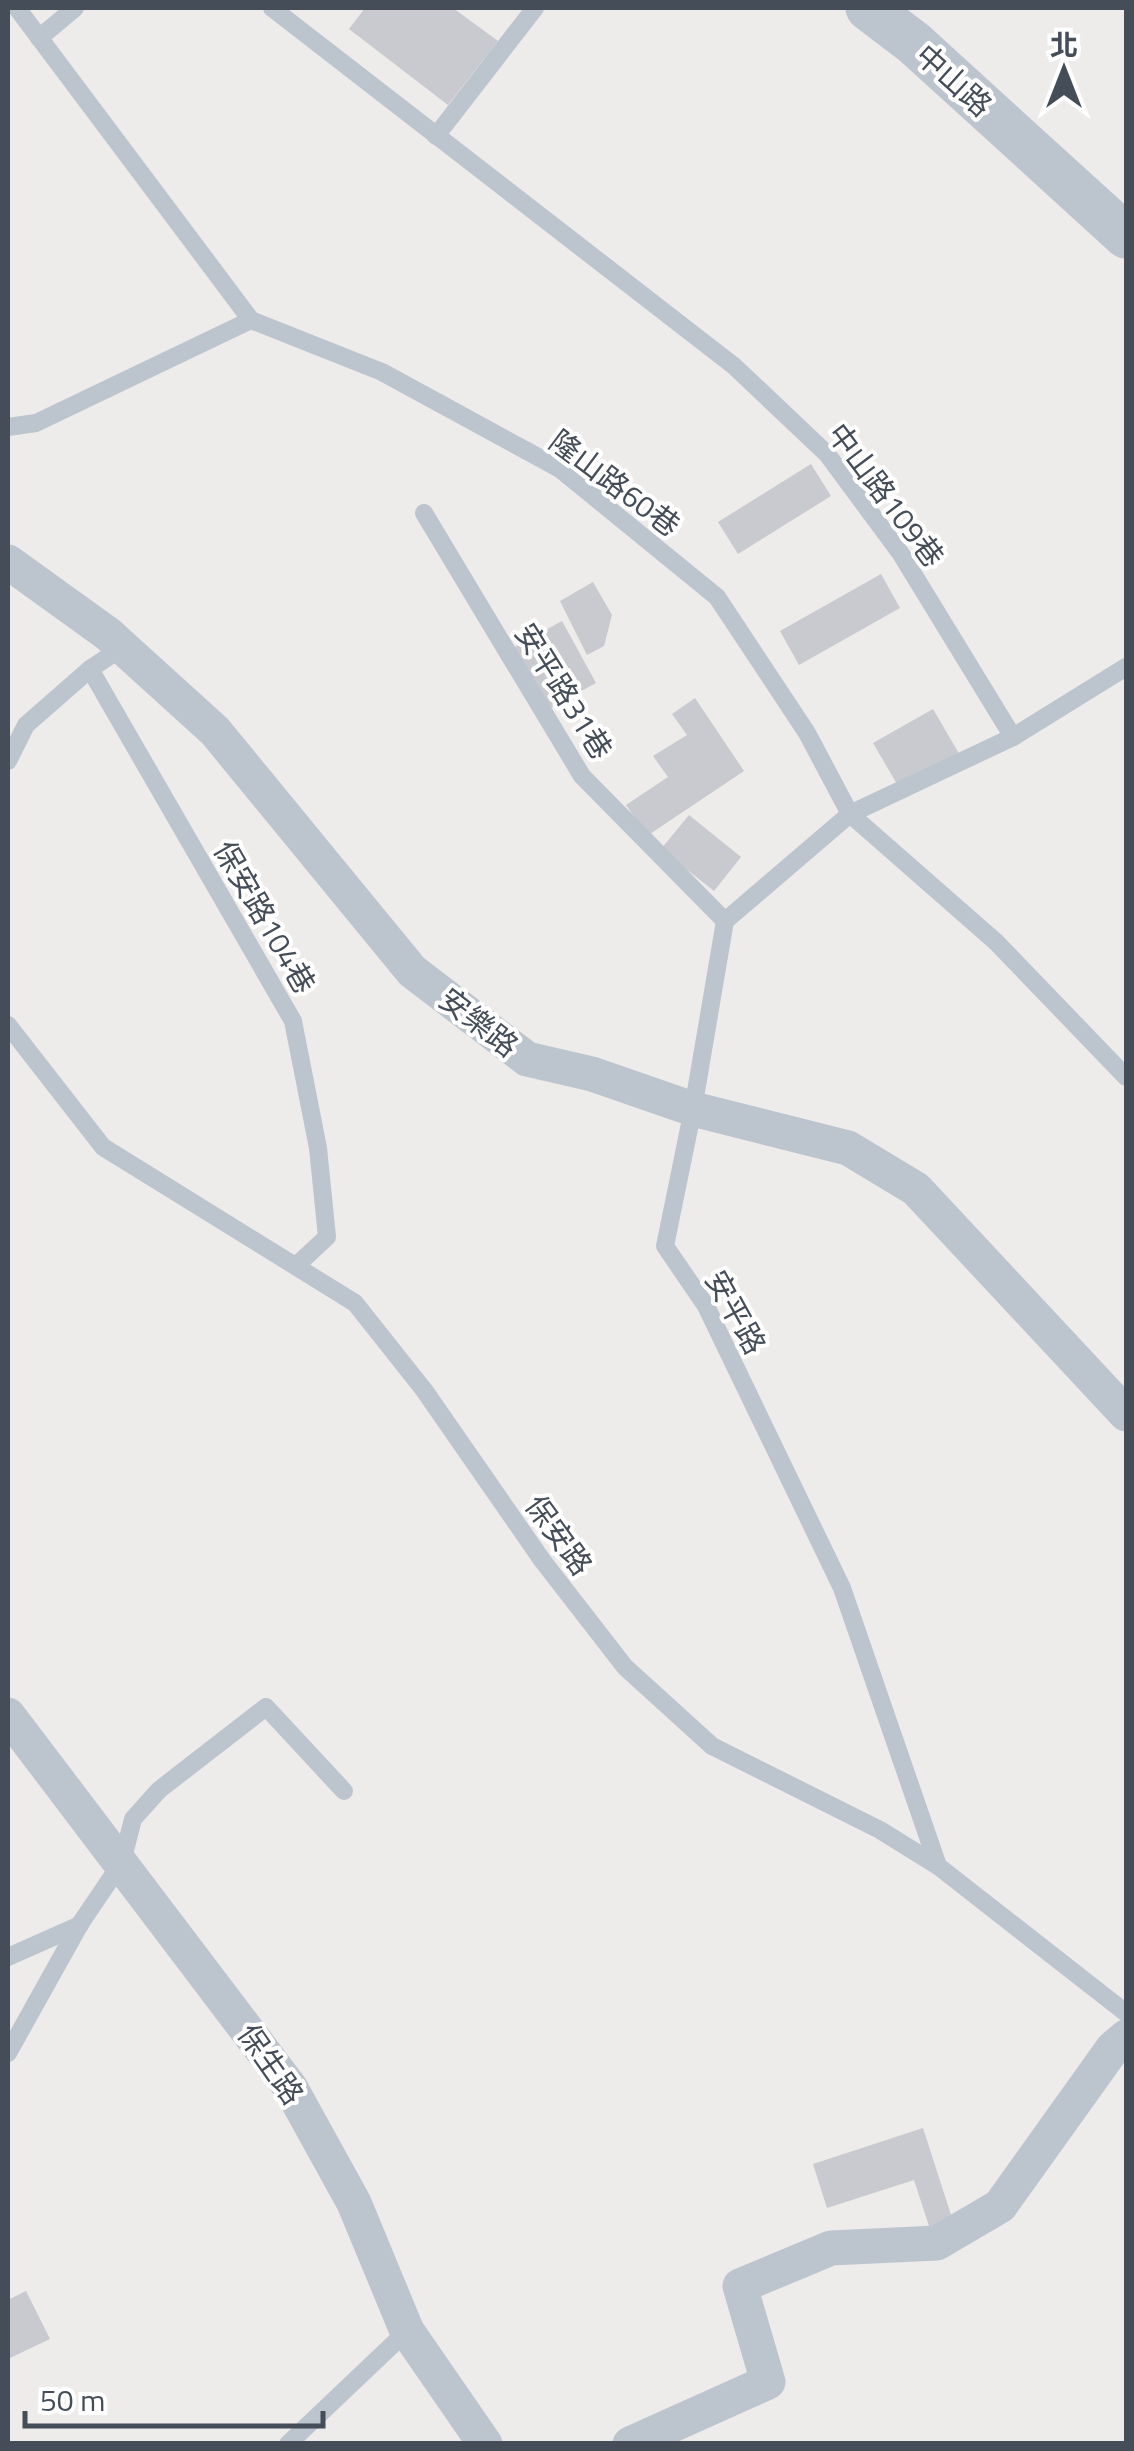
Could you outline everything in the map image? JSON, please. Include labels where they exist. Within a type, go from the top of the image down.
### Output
[{"type":"street","name":"中山路","points":[[868,8],[914,43],[1126,236]]},
{"type":"street","name":"安樂路","points":[[8,562],[123,647],[215,731],[412,971],[527,1059],[848,1148],[916,1189],[1126,1414]]},
{"type":"street","name":"保生路","points":[[8,1715],[290,2087],[354,2203],[407,2332],[486,2444]]},
{"type":"street","points":[[630,2444],[768,2382],[740,2286],[831,2248],[937,2243],[1000,2206],[1113,2048],[1126,2037]]},
{"type":"lane","points":[[8,427],[36,423],[251,320],[17,8]]},
{"type":"lane","points":[[39,38],[75,8]]},
{"type":"lane","name":"中山路109巷","points":[[272,8],[734,366],[827,454],[900,554],[1014,737]]},
{"type":"lane","points":[[436,136],[535,8]]},
{"type":"lane","name":"隆山路60巷","points":[[251,320],[382,372],[560,469],[716,597],[808,733],[850,814],[996,942],[1126,1077]]},
{"type":"lane","name":"安平路31巷","points":[[424,513],[582,776],[724,921]]},
{"type":"lane","points":[[8,761],[26,726],[90,669],[123,647]]},
{"type":"lane","points":[[724,921],[850,814],[1014,737],[1126,666]]},
{"type":"lane","name":"保安路104巷","points":[[90,669],[293,1021],[318,1148],[327,1236],[298,1264]]},
{"type":"lane","name":"安平路","points":[[724,921],[665,1246],[706,1306],[842,1588],[938,1866]]},
{"type":"lane","name":"保安路","points":[[8,1025],[103,1147],[355,1302],[424,1390],[542,1560],[624,1666],[712,1746],[880,1830],[938,1866],[1126,2013]]},
{"type":"lane","points":[[8,2053],[80,1924],[122,1862],[133,1819],[159,1790],[266,1708],[344,1790]]},
{"type":"lane","points":[[8,1957],[80,1924]]},
{"type":"lane","points":[[288,2444],[407,2332]]},
{"type":"building","points":[[365,8],[453,8],[498,41],[448,105],[349,29]]},
{"type":"building","points":[[811,464],[831,496],[738,554],[718,522]]},
{"type":"building","points":[[881,574],[900,608],[799,665],[780,631]]},
{"type":"building","points":[[593,582],[612,615],[604,646],[587,655],[560,601]]},
{"type":"building","points":[[562,621],[596,683],[541,713],[507,651]]},
{"type":"building","points":[[695,698],[744,771],[647,836],[626,805],[668,777],[653,756],[687,735],[672,714]]},
{"type":"building","points":[[933,709],[961,757],[901,791],[873,743]]},
{"type":"building","points":[[689,815],[741,857],[714,891],[661,849]]},
{"type":"building","points":[[923,2128],[953,2221],[930,2229],[914,2180],[827,2208],[813,2164]]},
{"type":"building","points":[[26,2291],[50,2339],[8,2359],[8,2300]]}]
